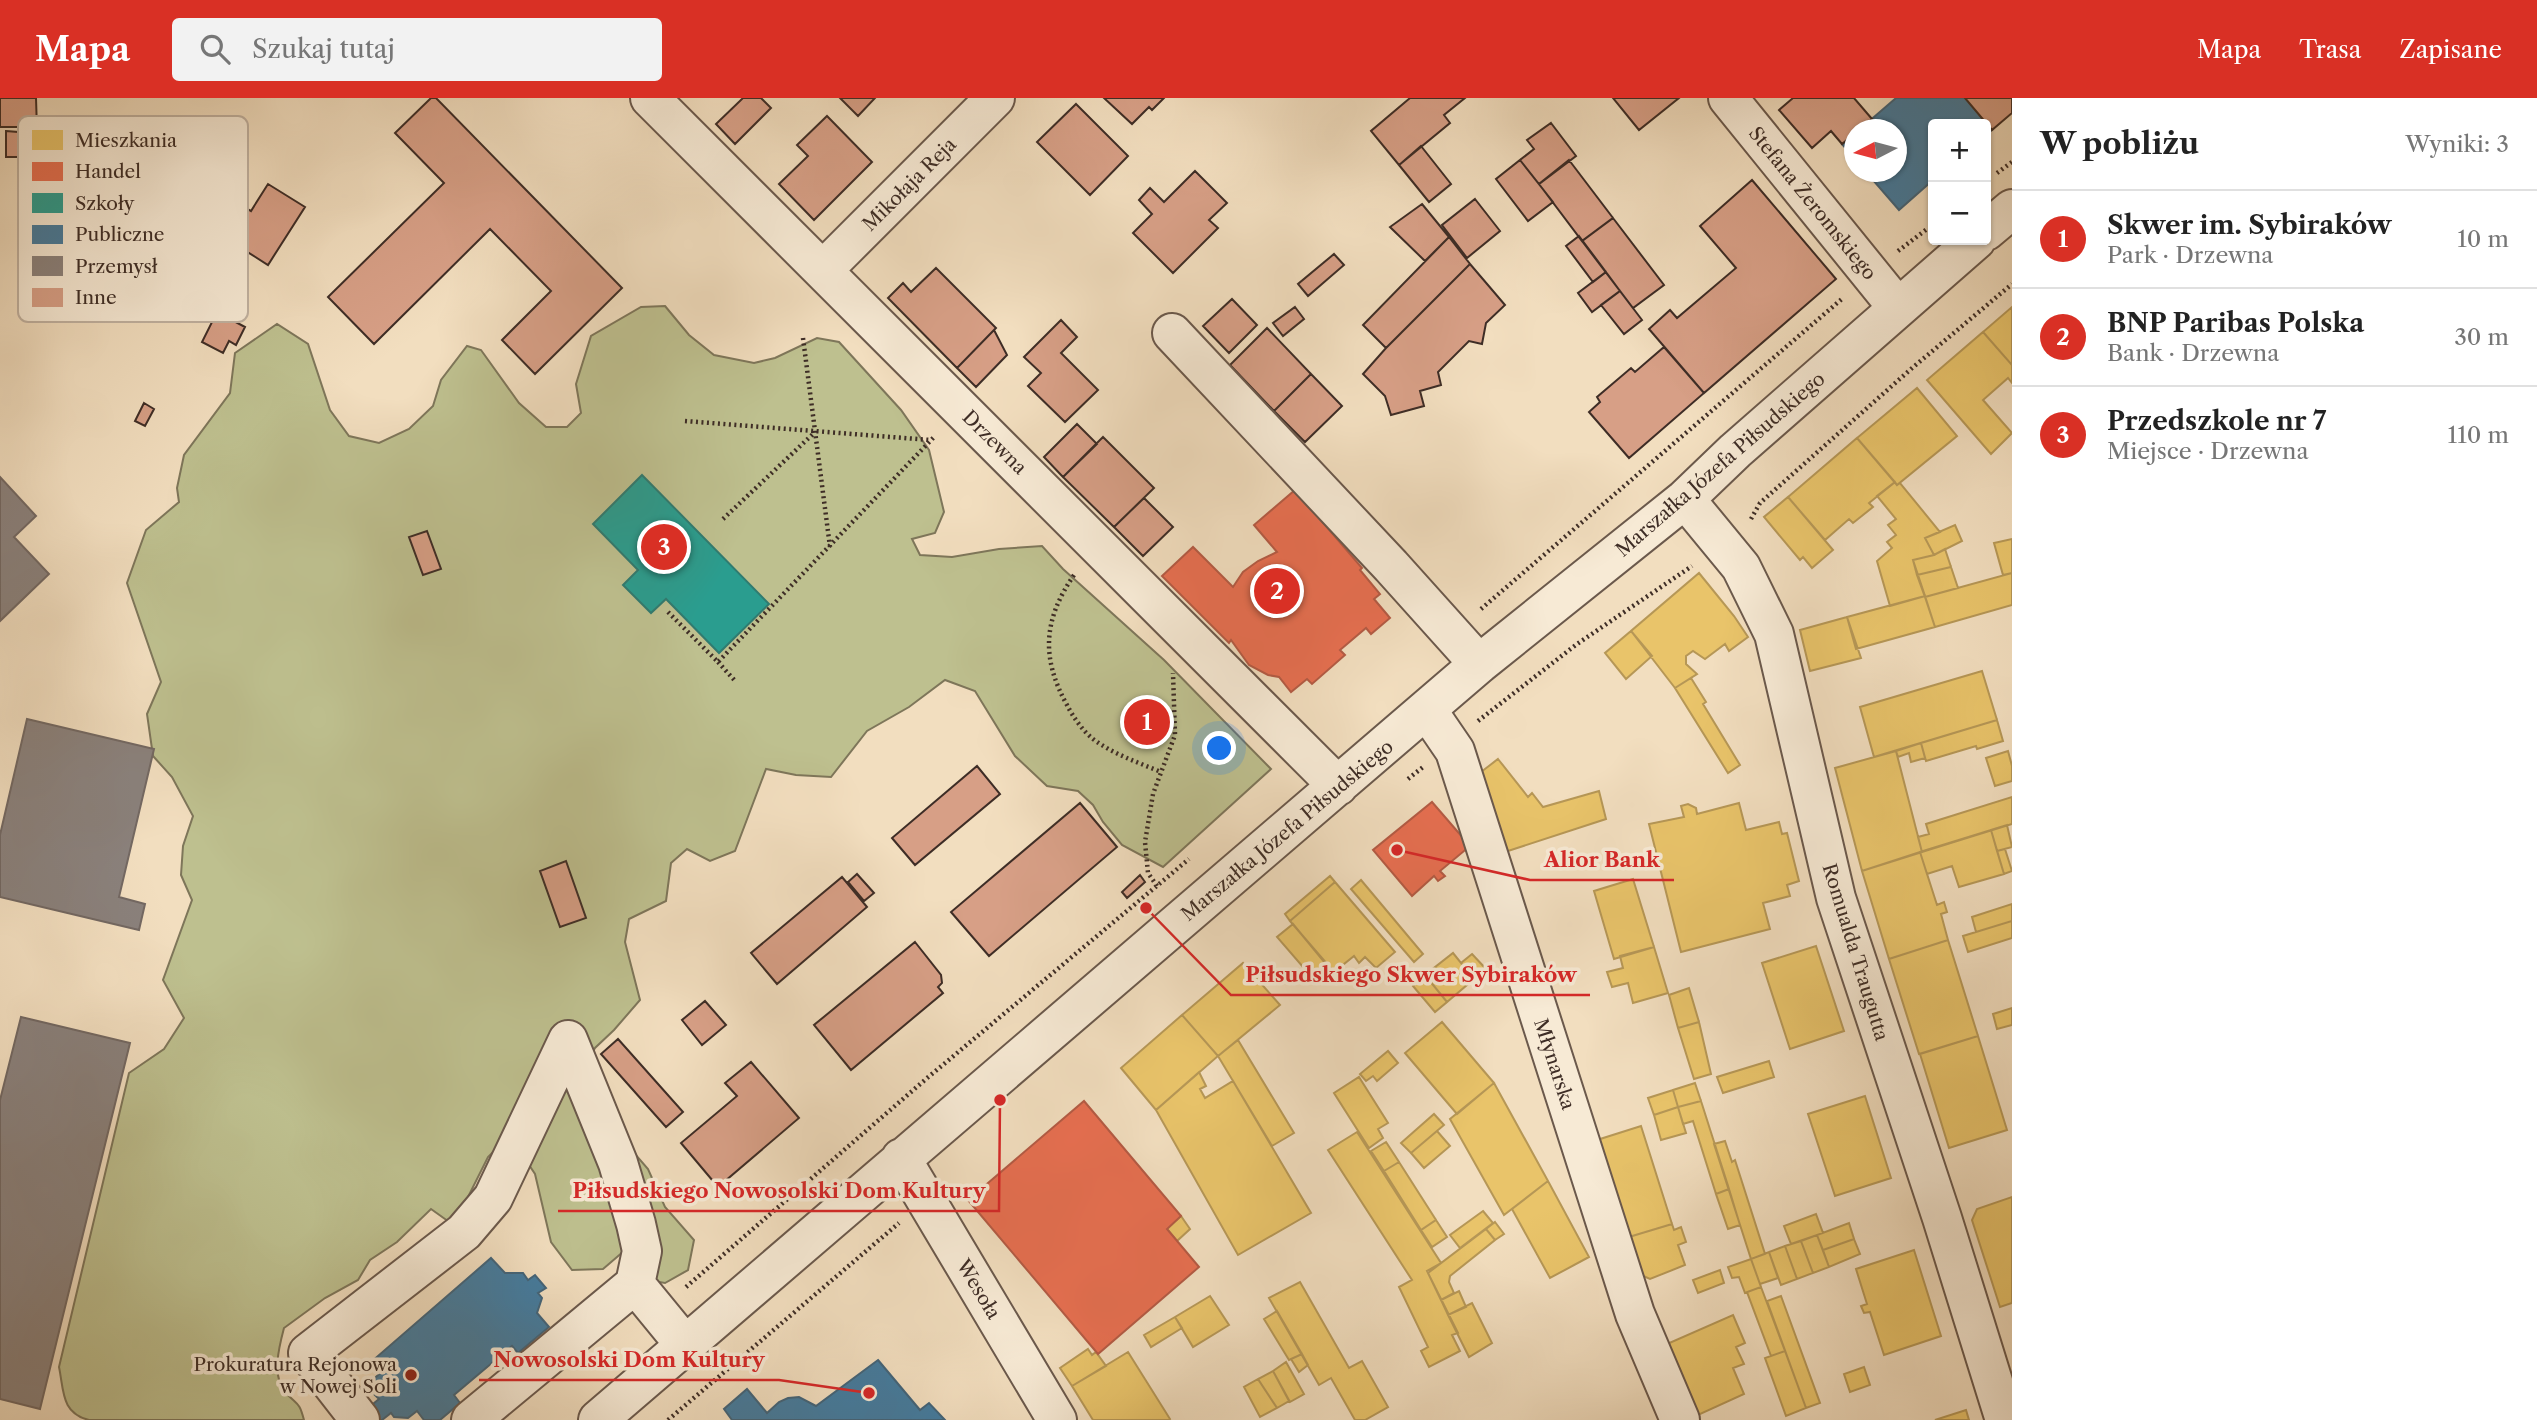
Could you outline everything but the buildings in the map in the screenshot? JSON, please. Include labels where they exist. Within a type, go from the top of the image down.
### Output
[{"type":"street","name":"Drzewna","points":[[650,98],[1338,786]]},
{"type":"street","name":"Mikołaja Reja","points":[[823,270],[995,98]]},
{"type":"street","name":"Stefana Żeromskiego","points":[[1728,98],[1898,308]]},
{"type":"street","points":[[1991,227],[2012,209]]},
{"type":"street","name":"Marszałka Józefa Piłsudskiego","points":[[597,1420],[1479,664],[1685,499],[1735,451],[1970,245]]},
{"type":"street","points":[[1172,333],[1479,664]]},
{"type":"street","name":"Romualda Traugutta","points":[[1685,499],[1741,567],[1774,634],[1836,898],[2005,1420]]},
{"type":"street","name":"Młynarska","points":[[1427,710],[1455,751],[1635,1314],[1680,1420]]},
{"type":"street","points":[[360,1420],[308,1353],[464,1232],[493,1198],[568,1040],[618,1163],[642,1251],[646,1298],[685,1345]]},
{"type":"street","name":"Wesoła","points":[[901,1158],[1057,1420]]},
{"type":"street","points":[[471,1420],[646,1298]]},
{"type":"path","points":[[1452,634],[1928,227]]},
{"type":"path","points":[[1749,522],[1760,503],[2012,284]]},
{"type":"path","points":[[803,338],[830,547]]},
{"type":"path","points":[[684,421],[931,440]]},
{"type":"path","points":[[718,662],[942,428]]},
{"type":"path","points":[[723,519],[814,432]]},
{"type":"path","points":[[1399,787],[1577,643],[1695,565]]},
{"type":"path","points":[[1076,573],[1063,591],[1051,620],[1048,648],[1050,667],[1057,688],[1072,714],[1091,737],[1114,753],[1161,772]]},
{"type":"path","points":[[1628,599],[1633,605]]},
{"type":"path","points":[[668,612],[737,682]]},
{"type":"path","points":[[1157,886],[1148,873],[1145,842],[1153,794],[1175,735],[1173,668]]},
{"type":"path","points":[[646,1298],[926,1079],[1198,851]]},
{"type":"path","points":[[667,1420],[906,1217]]},
{"type":"green space","points":[[665,306],[689,335],[714,355],[754,363],[775,358],[817,338],[839,342],[901,410],[929,450],[944,512],[935,533],[912,539],[920,555],[952,557],[999,549],[1042,546],[1063,569],[1164,660],[1271,769],[1163,867],[1122,845],[1093,805],[1078,791],[1047,786],[1015,756],[975,691],[945,680],[909,707],[867,731],[831,777],[796,775],[766,769],[735,851],[710,861],[687,849],[671,863],[666,901],[629,919],[625,942],[640,1000],[595,1048],[580,1074],[628,1146],[648,1169],[665,1207],[694,1240],[688,1270],[665,1283],[642,1279],[624,1251],[603,1269],[572,1270],[551,1242],[535,1174],[521,1153],[497,1148],[488,1157],[452,1224],[431,1209],[397,1242],[370,1260],[358,1280],[325,1298],[284,1328],[277,1370],[281,1386],[299,1407],[304,1420],[89,1420],[80,1417],[65,1400],[59,1367],[129,1073],[164,1049],[184,1018],[163,980],[192,900],[181,875],[183,846],[193,816],[172,777],[153,756],[147,714],[161,682],[127,583],[146,530],[179,502],[177,488],[184,455],[230,393],[235,353],[277,324],[308,344],[330,410],[349,436],[379,443],[409,429],[433,406],[441,380],[467,346],[481,350],[519,403],[546,427],[567,427],[581,413],[576,384],[591,336],[641,307]]},
{"type":"place","name":"Przedszkole nr 7","points":[[664,547]]},
{"type":"place","name":"BNP Paribas Polska","points":[[1277,591]]},
{"type":"place","name":"Skwer im. Sybiraków","points":[[1147,722]]},
{"type":"place","name":"Alior Bank","points":[[1397,850]]},
{"type":"place","name":"Piłsudskiego Skwer Sybiraków","points":[[1146,908]]},
{"type":"place","name":"Piłsudskiego Nowosolski Dom Kultury","points":[[1000,1100]]},
{"type":"place","name":"Prokuratura Rejonowa w Nowej Soli","points":[[411,1375]]},
{"type":"place","name":"Nowosolski Dom Kultury","points":[[869,1393]]}]
